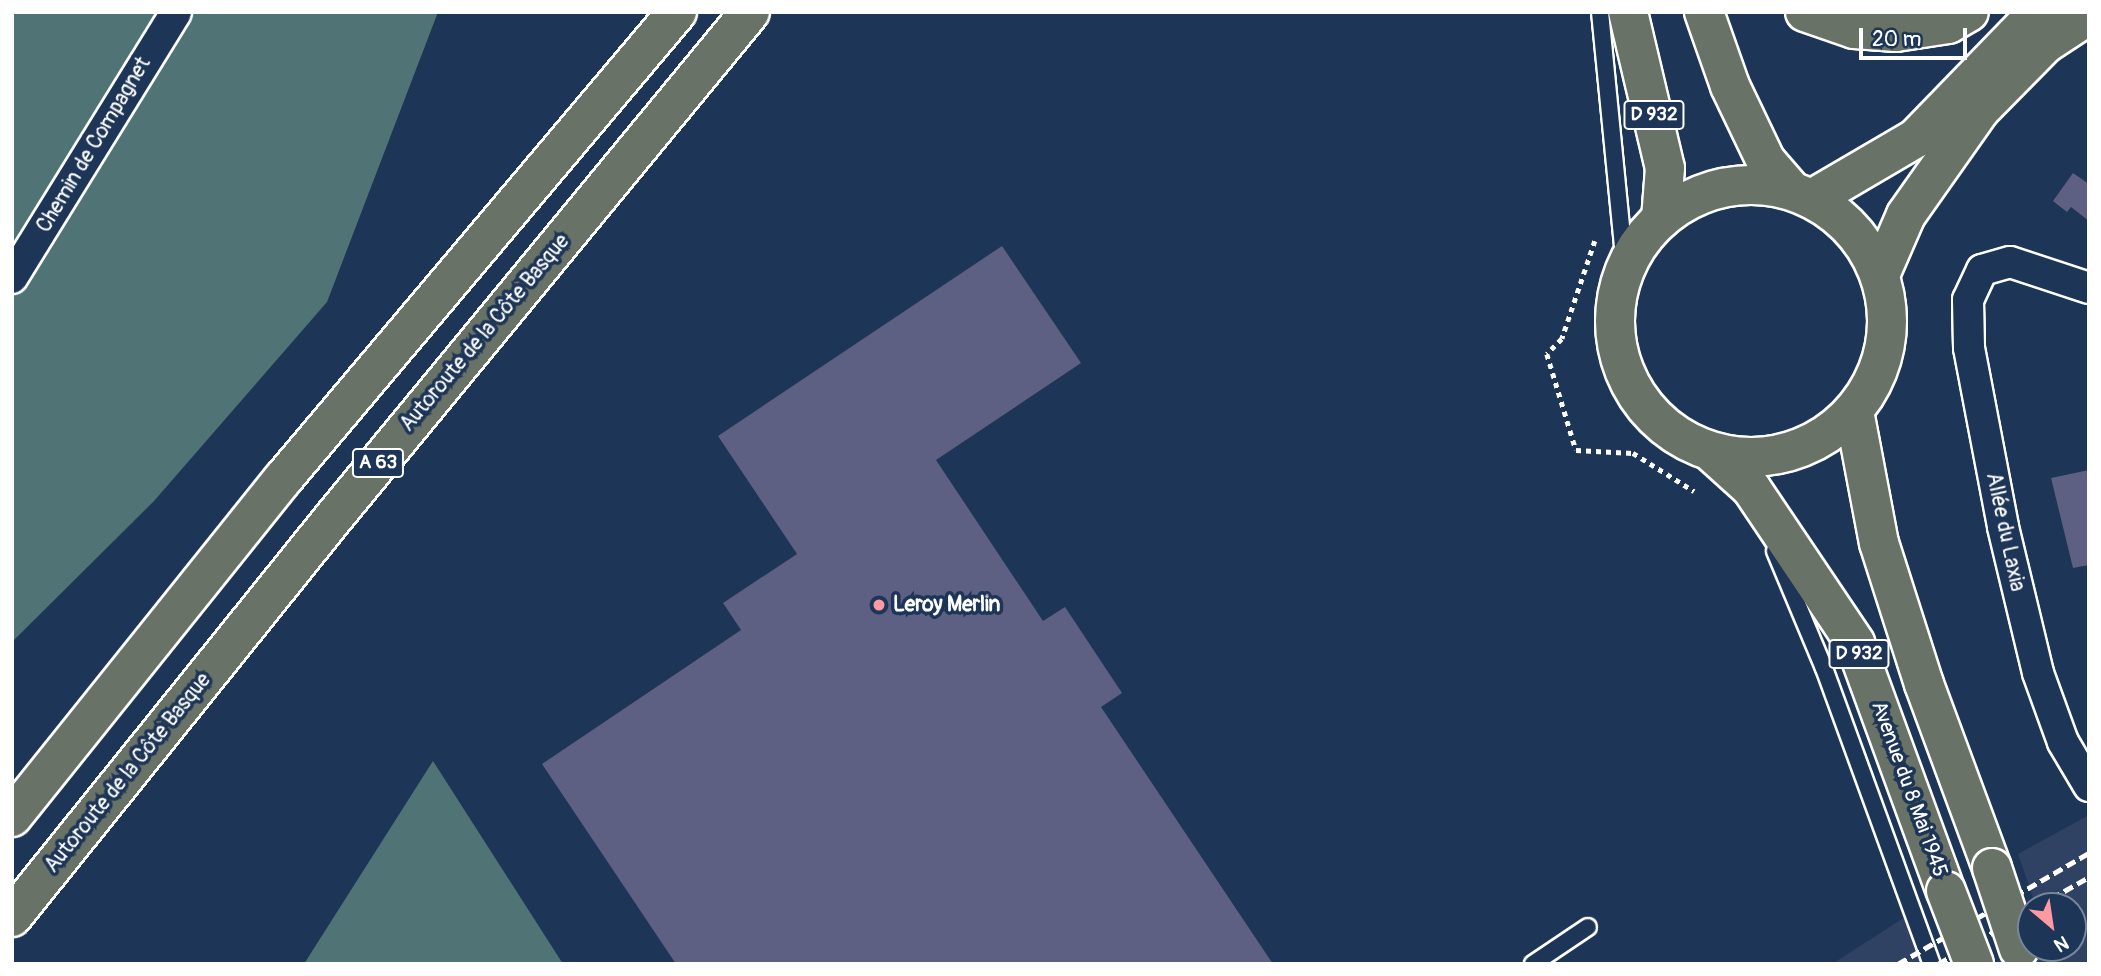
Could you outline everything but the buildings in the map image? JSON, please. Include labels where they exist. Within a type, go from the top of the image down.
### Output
[{"type":"main road","points":[[12,817],[283,479],[677,12]]},
{"type":"main road","name":"Autoroute de la Côte Basque","points":[[12,917],[334,517],[750,12]]},
{"type":"main road","name":"D 932","points":[[1628,12],[1665,168],[1661,219]]},
{"type":"main road","points":[[1704,12],[1730,86],[1760,148],[1802,195],[1849,227],[1864,244],[1880,275],[1887,310],[1885,346],[1874,380],[1854,411],[1831,432],[1803,447],[1742,458],[1711,452],[1678,437],[1644,407],[1622,369],[1614,325],[1625,266],[1661,219],[1690,200],[1722,188],[1757,185],[1802,195],[1916,138],[2038,12]]},
{"type":"main road","points":[[1805,12],[1854,29],[1896,32],[1948,24],[1969,12]]},
{"type":"main road","points":[[1880,275],[1906,215],[1973,120],[2045,44],[2089,15]]},
{"type":"main road","name":"D 932","points":[[1854,411],[1879,543],[1924,684],[2017,942]]},
{"type":"main road","name":"Avenue du 8 Mai 1945","points":[[1711,452],[1752,488],[1855,643],[1974,964]]},
{"type":"street","name":"Chemin de Compagnet","points":[[12,278],[176,12]]},
{"type":"street","name":"Allée du Laxia","points":[[2089,288],[2010,262],[1982,270],[1968,300],[1969,348],[2003,527],[2038,673],[2063,742],[2089,786]]},
{"type":"lane","points":[[1600,12],[1625,266]]},
{"type":"lane","points":[[1711,452],[1770,539],[1824,667],[1932,964]]},
{"type":"lane","points":[[1533,964],[1588,927]]},
{"type":"path","points":[[1618,185],[1562,339],[1547,354],[1548,361],[1576,450],[1633,453],[1706,496]]},
{"type":"shaded area","points":[[2089,815],[2089,964],[1992,964],[2017,951],[2017,962],[2087,962],[2087,892],[2031,892],[2018,854]]},
{"type":"shaded area","points":[[1913,912],[1928,964],[1832,964]]},
{"type":"green space","points":[[12,12],[438,12],[327,302],[154,501],[12,642]]},
{"type":"green space","points":[[433,761],[563,964],[304,964]]},
{"type":"railway","points":[[1898,964],[2089,853]]},
{"type":"railway","points":[[2063,892],[2089,877]]},
{"type":"railway","points":[[1938,964],[2017,918]]},
{"type":"place","name":"Leroy Merlin","points":[[879,605]]}]
